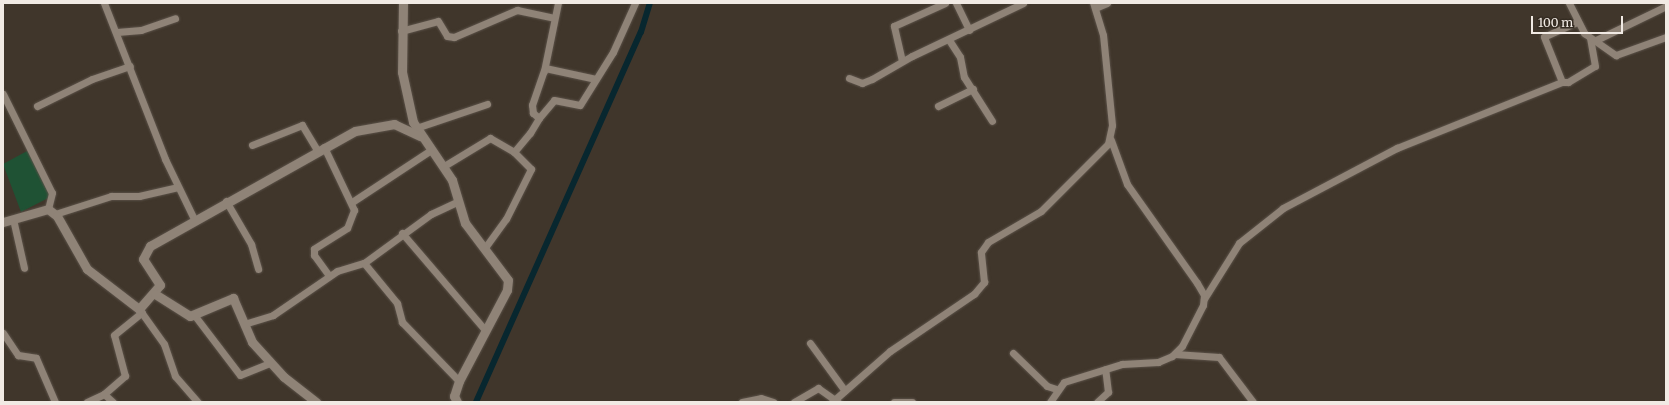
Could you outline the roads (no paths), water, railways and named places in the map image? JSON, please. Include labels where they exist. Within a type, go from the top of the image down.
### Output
[{"type":"street","points":[[104,3],[117,32],[177,187],[194,219]]},
{"type":"street","points":[[404,3],[402,72],[418,132],[444,166],[452,180],[457,202],[465,223],[508,280],[459,381],[454,396],[456,402]]},
{"type":"street","points":[[539,118],[533,113],[532,105],[545,68],[558,3]]},
{"type":"street","points":[[514,152],[554,100],[580,104],[614,52],[635,3]]},
{"type":"street","points":[[902,61],[894,26],[945,3]]},
{"type":"street","points":[[956,3],[969,30]]},
{"type":"street","points":[[849,78],[866,82],[902,61],[949,40],[1023,3]]},
{"type":"street","points":[[1107,3],[1094,5],[1103,35],[1111,140],[1127,184],[1197,283],[1204,300]]},
{"type":"street","points":[[1569,3],[1577,22],[1592,39],[1619,56],[1666,37]]},
{"type":"street","points":[[402,31],[438,21],[446,36],[454,37],[524,6],[554,18]]},
{"type":"street","points":[[1592,39],[1666,6]]},
{"type":"street","points":[[117,32],[141,30],[175,18]]},
{"type":"street","points":[[1562,82],[1544,37],[1577,22]]},
{"type":"street","points":[[1175,354],[1190,332],[1204,300],[1239,242],[1283,208],[1397,148],[1562,82],[1573,80],[1595,66],[1592,39]]},
{"type":"street","points":[[949,40],[960,57],[964,77],[992,121]]},
{"type":"street","points":[[37,106],[92,78],[130,66]]},
{"type":"street","points":[[545,68],[596,79]]},
{"type":"street","points":[[938,106],[973,89]]},
{"type":"street","points":[[3,94],[52,193],[52,212],[80,261],[97,277],[140,311],[164,344],[175,376],[198,402]]},
{"type":"street","points":[[87,402],[104,394],[126,376],[114,335],[140,311],[155,294],[160,285],[142,254],[194,219],[320,148],[377,125],[394,124],[418,132],[487,104]]},
{"type":"street","points":[[252,145],[302,125],[320,148],[352,202],[354,210],[349,226],[313,252],[329,276]]},
{"type":"street","points":[[444,166],[490,138],[514,152],[531,169],[506,218],[484,249]]},
{"type":"street","points":[[794,402],[818,388],[835,401],[895,347],[974,294],[984,282],[981,252],[988,242],[1041,211],[1111,140]]},
{"type":"street","points":[[352,202],[431,150]]},
{"type":"street","points":[[3,222],[52,212],[111,196],[143,195],[177,187]]},
{"type":"street","points":[[226,201],[251,244],[258,269]]},
{"type":"street","points":[[244,324],[273,315],[329,276],[348,266],[364,263],[402,233],[457,202]]},
{"type":"street","points":[[13,219],[24,268]]},
{"type":"street","points":[[402,233],[485,330]]},
{"type":"street","points":[[364,263],[397,303],[402,322],[459,381]]},
{"type":"street","points":[[155,294],[183,314],[195,316],[230,297],[239,307],[244,324],[252,342],[270,363],[316,402]]},
{"type":"street","points":[[195,316],[240,375],[270,363]]},
{"type":"street","points":[[3,333],[5,343],[18,355],[36,358],[55,402]]},
{"type":"street","points":[[810,343],[845,391]]},
{"type":"street","points":[[1013,353],[1047,386],[1056,389]]},
{"type":"street","points":[[1050,402],[1056,389],[1064,382],[1105,369],[1158,362],[1175,354],[1219,357],[1253,402]]},
{"type":"street","points":[[1097,402],[1108,392],[1105,369]]},
{"type":"street","points":[[104,394],[113,402]]},
{"type":"street","points":[[742,402],[761,398],[773,402]]},
{"type":"street","points":[[894,402],[912,402]]},
{"type":"waterway","points":[[476,402],[641,32],[650,3]]}]
